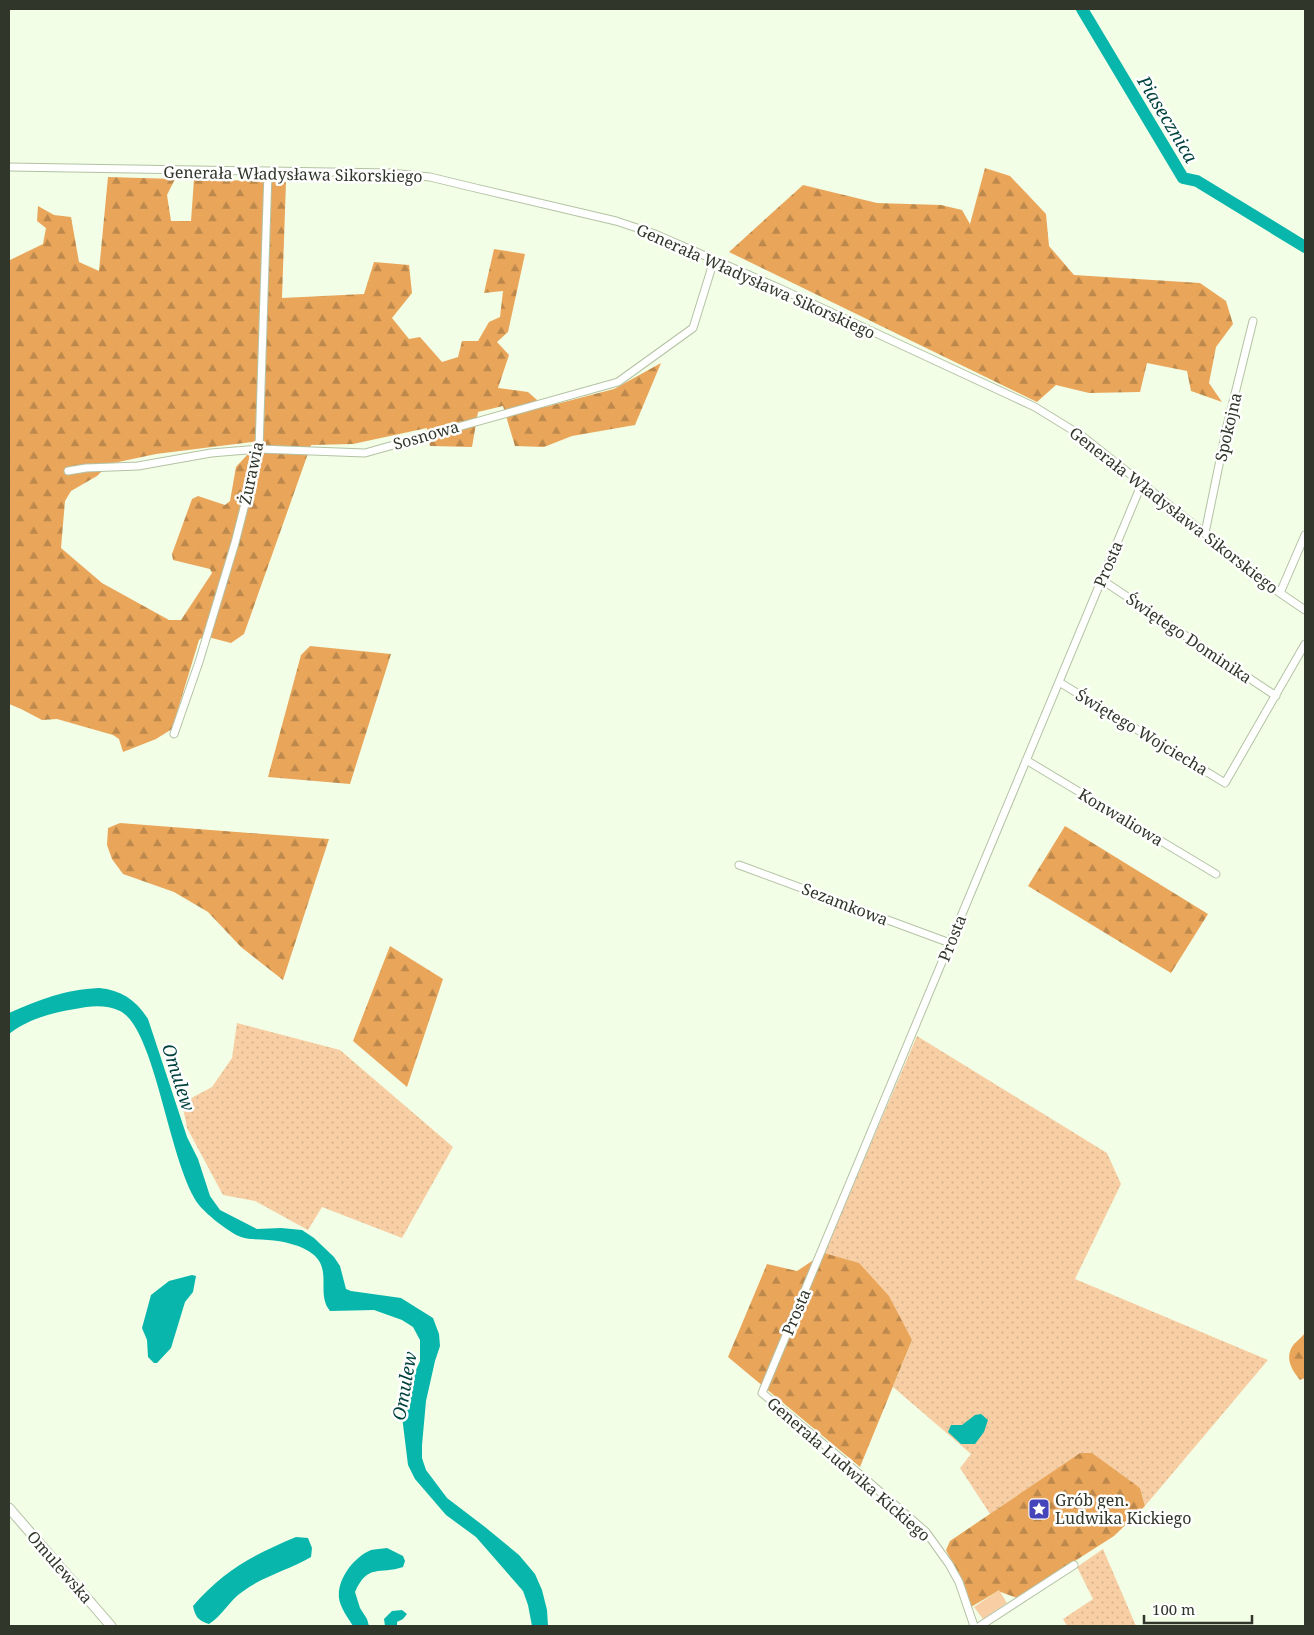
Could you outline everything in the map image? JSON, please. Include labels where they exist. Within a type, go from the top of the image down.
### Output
[{"type":"street","name":"Generała Władysława Sikorskiego","points":[[9,167],[390,173],[430,177],[616,221],[655,234],[781,289],[1035,407],[1082,436],[1280,593],[1305,610]]},
{"type":"street","name":"Żurawia","points":[[174,734],[199,662],[235,543],[259,449],[268,172]]},
{"type":"street","name":"Sosnowa","points":[[68,471],[86,468],[138,466],[211,453],[259,449],[365,453],[618,382],[693,328],[714,260]]},
{"type":"street","name":"Spokojna","points":[[1205,533],[1227,426],[1254,321]]},
{"type":"street","name":"Prosta","points":[[762,1393],[1142,483]]},
{"type":"street","points":[[1280,593],[1305,535]]},
{"type":"street","name":"Świętego Dominika","points":[[1102,580],[1276,696]]},
{"type":"street","points":[[1276,696],[1305,644]]},
{"type":"street","name":"Świętego Wojciecha","points":[[1059,682],[1225,783],[1276,696]]},
{"type":"street","name":"Konwaliowa","points":[[1026,760],[1216,874]]},
{"type":"street","name":"Sezamkowa","points":[[739,865],[950,944]]},
{"type":"street","name":"Generała Ludwika Kickiego","points":[[762,1393],[926,1532],[949,1564],[959,1582],[974,1626]]},
{"type":"street","name":"Omulewska","points":[[9,1508],[111,1626]]},
{"type":"street","points":[[980,1626],[1074,1565]]},
{"type":"shaded area","points":[[237,1023],[340,1050],[453,1147],[402,1238],[322,1207],[308,1230],[255,1201],[223,1195],[187,1128],[182,1103],[212,1087],[232,1058]]},
{"type":"shaded area","points":[[917,1036],[1107,1153],[1121,1184],[1075,1279],[1268,1360],[1145,1506],[1140,1488],[1080,1453],[990,1514],[960,1468],[971,1454],[893,1387],[912,1340],[824,1253]]},
{"type":"shaded area","points":[[1103,1549],[1136,1626],[1067,1626],[1063,1619],[1093,1599],[1077,1567]]},
{"type":"shaded area","points":[[999,1590],[1007,1603],[983,1619],[974,1607]]},
{"type":"green space","points":[[985,168],[1010,176],[1046,214],[1049,246],[1074,275],[1200,283],[1226,301],[1233,324],[1216,347],[1209,383],[1222,402],[1191,391],[1187,371],[1147,363],[1140,392],[1089,393],[1056,385],[1037,402],[729,252],[803,185],[877,203],[941,205],[962,210],[970,224]]},
{"type":"green space","points":[[108,177],[175,179],[167,195],[171,221],[191,221],[194,179],[286,182],[282,298],[364,294],[374,262],[409,265],[412,293],[392,318],[409,339],[420,337],[442,362],[458,357],[462,341],[478,341],[489,322],[500,317],[503,291],[484,293],[494,249],[525,254],[508,332],[497,342],[509,355],[498,388],[528,392],[545,407],[614,389],[661,363],[635,425],[572,436],[544,447],[515,446],[503,406],[478,412],[472,447],[430,446],[427,428],[353,444],[311,445],[244,634],[231,643],[204,636],[199,640],[172,729],[156,739],[123,752],[119,739],[113,735],[57,719],[42,720],[9,704],[9,264],[10,260],[43,244],[46,228],[37,221],[38,206],[54,215],[71,217],[79,262],[99,271]],"holes":[[[260,441],[236,467],[230,501],[225,505],[198,496],[192,499],[172,554],[173,560],[210,569],[212,573],[181,620],[169,620],[102,583],[61,548],[65,501],[71,491],[97,476],[109,464],[156,454]]]},
{"type":"green space","points":[[310,646],[391,654],[350,784],[268,777],[301,655]]},
{"type":"green space","points":[[120,823],[329,839],[283,980],[241,947],[208,912],[174,892],[123,874],[112,859],[107,845],[108,828]]},
{"type":"green space","points":[[1065,826],[1208,914],[1171,973],[1028,886]]},
{"type":"green space","points":[[390,946],[443,979],[407,1087],[353,1041]]},
{"type":"green space","points":[[824,1253],[859,1263],[889,1296],[912,1340],[860,1467],[728,1357],[767,1264],[797,1271]]},
{"type":"green space","points":[[1305,1333],[1305,1378],[1300,1380],[1290,1363],[1289,1354],[1294,1344]]},
{"type":"green space","points":[[1080,1453],[1092,1453],[1140,1488],[1145,1506],[1114,1536],[1017,1598],[998,1591],[971,1607],[961,1580],[946,1550],[950,1541]]},
{"type":"water","points":[[99,988],[114,991],[127,997],[138,1006],[148,1019],[187,1137],[198,1159],[210,1196],[220,1210],[257,1229],[281,1228],[302,1230],[314,1238],[334,1257],[340,1266],[346,1289],[401,1298],[433,1318],[439,1334],[440,1346],[426,1401],[422,1458],[426,1470],[447,1498],[519,1555],[535,1574],[542,1590],[547,1610],[548,1626],[532,1626],[523,1591],[476,1537],[446,1515],[415,1479],[408,1465],[401,1408],[403,1399],[420,1361],[420,1340],[413,1327],[402,1320],[374,1310],[330,1311],[324,1297],[322,1268],[314,1255],[298,1246],[274,1241],[247,1239],[236,1235],[199,1205],[188,1186],[179,1160],[153,1070],[143,1043],[132,1023],[120,1011],[98,1006],[67,1010],[32,1021],[9,1034],[9,1013],[53,996]]},
{"type":"water","points":[[192,1275],[196,1276],[193,1292],[185,1302],[171,1348],[157,1363],[154,1363],[148,1357],[147,1340],[142,1328],[151,1295],[169,1281]]},
{"type":"water","points":[[981,1414],[988,1420],[984,1432],[975,1444],[961,1444],[948,1432],[951,1425],[962,1425],[975,1415]]},
{"type":"water","points":[[296,1537],[308,1538],[312,1548],[311,1557],[250,1586],[237,1596],[209,1624],[198,1618],[193,1606],[228,1573],[266,1550]]},
{"type":"water","points":[[387,1548],[403,1556],[405,1561],[403,1567],[370,1573],[365,1577],[355,1592],[369,1626],[353,1626],[339,1598],[339,1591],[344,1576],[353,1563],[365,1553],[371,1550]]},
{"type":"water","points":[[402,1610],[407,1614],[397,1622],[397,1626],[385,1626],[384,1619],[392,1611]]},
{"type":"waterway","name":"Piasecznica","points":[[1082,9],[1183,178],[1197,181],[1305,247]]},
{"type":"place","name":"Grób gen. Ludwika Kickiego","points":[[1039,1509]]},
{"type":"water label","name":"Omulew","points":[[179,1077]]},
{"type":"water label","name":"Omulew","points":[[404,1386]]}]
